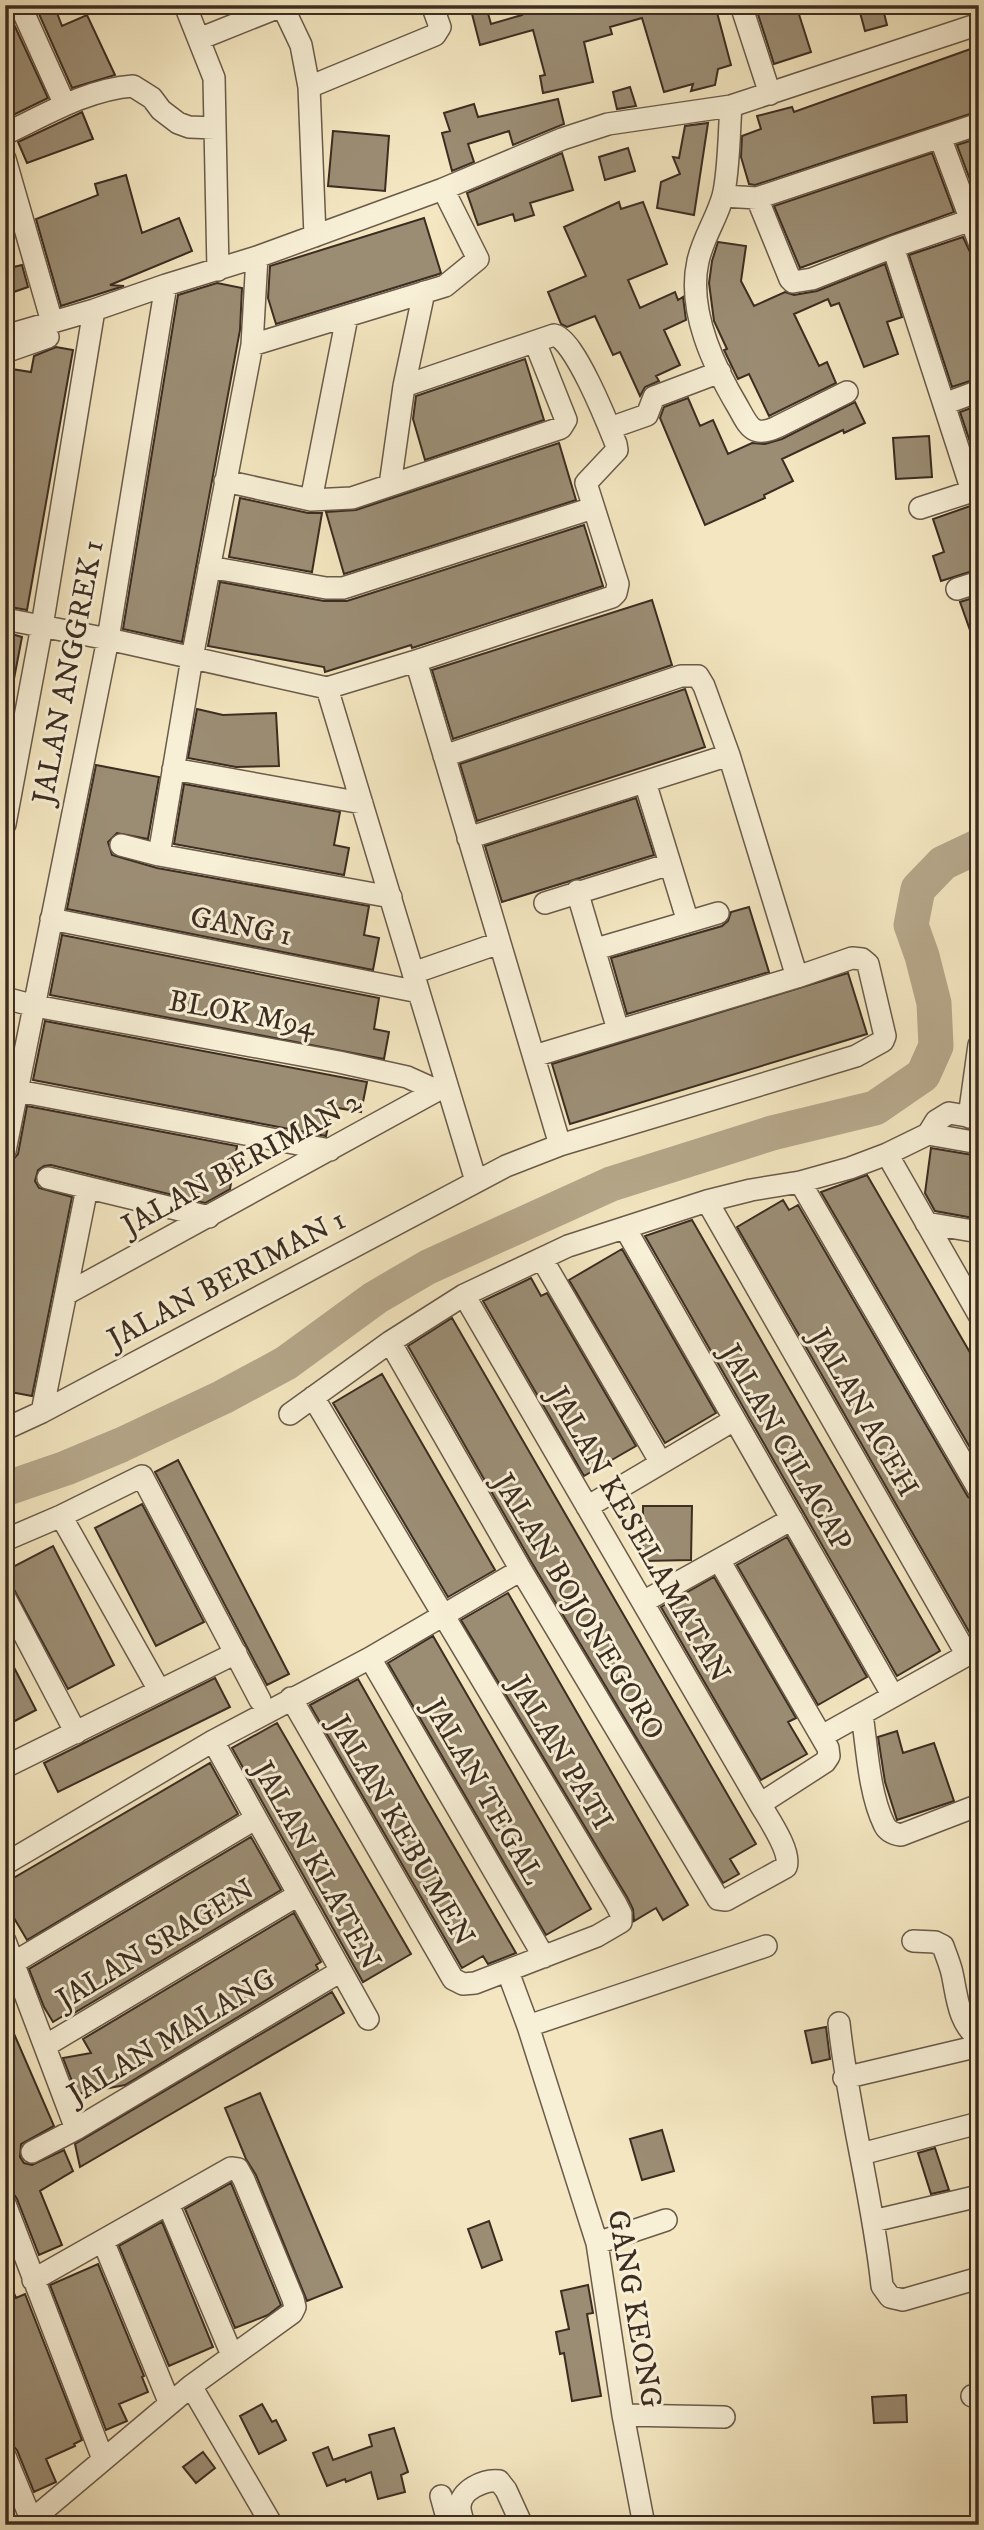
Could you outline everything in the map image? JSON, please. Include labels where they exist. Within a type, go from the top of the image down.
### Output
[{"type":"street","points":[[20,5],[65,105]]},
{"type":"street","points":[[185,5],[214,78],[218,270]]},
{"type":"street","points":[[199,39],[283,5],[301,45],[309,87],[315,236]]},
{"type":"street","points":[[309,87],[435,35],[440,27],[432,5]]},
{"type":"street","points":[[741,5],[770,94]]},
{"type":"street","points":[[5,352],[166,285],[257,257],[443,189],[562,139],[608,124],[731,106],[979,24]]},
{"type":"street","points":[[5,134],[65,105],[104,91],[133,86],[152,98],[161,110],[178,123],[189,127],[215,128]]},
{"type":"street","points":[[731,106],[723,195],[704,240],[698,263],[697,308],[709,350],[749,426],[757,432],[766,432],[847,392]]},
{"type":"street","points":[[723,195],[757,198],[979,124]]},
{"type":"street","points":[[940,137],[979,242]]},
{"type":"street","points":[[5,159],[52,322]]},
{"type":"street","points":[[252,345],[451,282],[478,259],[443,189]]},
{"type":"street","points":[[757,198],[793,282],[813,279],[971,220]]},
{"type":"street","points":[[893,247],[975,490],[920,508]]},
{"type":"street","points":[[159,855],[192,658],[252,345],[257,257]]},
{"type":"street","name":"JALAN ANGGREK 1","points":[[5,1151],[108,639],[166,285]]},
{"type":"street","points":[[390,485],[404,386],[424,292]]},
{"type":"street","points":[[5,336],[52,322],[94,316]]},
{"type":"street","points":[[5,824],[42,626],[94,316]]},
{"type":"street","points":[[311,500],[347,317]]},
{"type":"street","points":[[5,619],[327,688],[416,662],[612,597],[616,593],[618,584],[586,483],[617,450],[610,428],[584,373],[562,338],[554,335],[404,386]]},
{"type":"street","points":[[225,481],[311,500],[352,498],[561,428],[566,420],[535,342]]},
{"type":"street","points":[[610,428],[647,415],[654,397],[720,372]]},
{"type":"street","points":[[944,404],[979,391]]},
{"type":"street","points":[[209,567],[326,588],[343,588],[593,508]]},
{"type":"street","points":[[957,589],[979,582]]},
{"type":"street","points":[[416,662],[560,1145]]},
{"type":"street","points":[[444,756],[690,674],[698,676],[704,685],[729,755],[797,978],[534,1056]]},
{"type":"street","points":[[327,688],[416,983],[441,1088],[475,1181]]},
{"type":"street","points":[[468,838],[729,755]]},
{"type":"street","points":[[173,769],[362,803]]},
{"type":"street","points":[[645,782],[688,922]]},
{"type":"street","points":[[121,845],[159,855],[391,897]]},
{"type":"street","points":[[545,903],[670,864]]},
{"type":"street","points":[[577,891],[618,1030]]},
{"type":"street","points":[[596,949],[718,913]]},
{"type":"street","name":"GANG 1","points":[[51,919],[416,983]]},
{"type":"street","points":[[416,983],[499,943]]},
{"type":"street","name":"JALAN BERIMAN 1","points":[[5,1429],[42,1412],[506,1166],[560,1145],[856,1056],[884,1041],[884,1028],[868,964],[862,959],[852,958],[797,978]]},
{"type":"street","name":"BLOK M94","points":[[5,998],[35,1006],[339,1062],[407,1077],[441,1088]]},
{"type":"street","points":[[290,1413],[390,1342],[464,1295],[568,1246],[707,1201],[800,1182],[850,1168],[928,1134],[942,1116],[949,1113],[974,1117],[979,1045]]},
{"type":"street","name":"JALAN BERIMAN 2","points":[[66,1294],[441,1088]]},
{"type":"street","points":[[19,1091],[330,1150]]},
{"type":"street","points":[[928,1134],[979,1143]]},
{"type":"street","points":[[887,1154],[979,1314]]},
{"type":"street","points":[[48,1178],[209,1217]]},
{"type":"street","points":[[800,1182],[979,1490]]},
{"type":"street","points":[[42,1412],[87,1188]]},
{"type":"street","name":"JALAN ACEH","points":[[707,1201],[973,1658]]},
{"type":"street","points":[[926,1223],[979,1232]]},
{"type":"street","name":"JALAN CILACAP","points":[[625,1228],[893,1696]]},
{"type":"street","points":[[542,1259],[661,1463]]},
{"type":"street","name":"JALAN KESELAMATAN","points":[[464,1295],[786,1852],[789,1860],[786,1867],[726,1900],[718,1899]]},
{"type":"street","name":"JALAN BOJONEGORO","points":[[390,1342],[521,1570],[718,1899]]},
{"type":"street","name":"JALAN PATI","points":[[313,1397],[616,1904],[621,1914],[621,1922]]},
{"type":"street","points":[[587,1507],[734,1420]]},
{"type":"street","points":[[5,1540],[142,1476],[260,1700]]},
{"type":"street","points":[[61,1516],[159,1690]]},
{"type":"street","points":[[643,1602],[792,1520]]},
{"type":"street","points":[[719,1560],[828,1748],[829,1756],[825,1762],[760,1804]]},
{"type":"street","points":[[5,1864],[213,1741],[370,1658],[521,1570]]},
{"type":"street","points":[[5,1598],[76,1733]]},
{"type":"street","points":[[5,1767],[236,1653]]},
{"type":"street","name":"JALAN TEGAL","points":[[370,1658],[544,1957]]},
{"type":"street","points":[[822,1736],[893,1696],[973,1658]]},
{"type":"street","name":"JALAN KEBUMEN","points":[[291,1698],[453,1979],[463,1984],[512,1983],[544,1957],[597,1936],[621,1922]]},
{"type":"street","points":[[862,1714],[873,1786],[884,1826],[893,1834],[901,1835],[979,1805]]},
{"type":"street","name":"JALAN KLATEN","points":[[213,1741],[368,2019]]},
{"type":"street","points":[[13,1962],[255,1819]]},
{"type":"street","name":"JALAN SRAGEN","points":[[45,2046],[298,1895]]},
{"type":"street","points":[[5,1941],[76,2129]]},
{"type":"street","points":[[913,1941],[935,1942],[943,1946],[952,1971],[960,2010],[972,2033],[979,2038]]},
{"type":"street","points":[[528,2026],[766,1946]]},
{"type":"street","name":"JALAN MALANG","points":[[32,2152],[76,2129],[341,1971]]},
{"type":"street","name":"GANG KEONG","points":[[512,1983],[597,2243],[623,2415],[644,2525]]},
{"type":"street","points":[[839,2022],[844,2078],[861,2154],[882,2286],[890,2297],[903,2300],[979,2278]]},
{"type":"street","points":[[844,2078],[979,2046]]},
{"type":"street","points":[[861,2154],[979,2123]]},
{"type":"street","points":[[5,2456],[28,2522],[191,2386],[292,2313],[295,2308],[244,2180],[238,2169],[231,2168],[33,2280]]},
{"type":"street","points":[[873,2221],[979,2196]]},
{"type":"street","points":[[5,2204],[103,2459]]},
{"type":"street","points":[[168,2204],[232,2355]]},
{"type":"street","points":[[597,2243],[666,2220]]},
{"type":"street","points":[[103,2241],[170,2404]]},
{"type":"street","points":[[191,2386],[272,2525]]},
{"type":"street","points":[[623,2415],[724,2417]]},
{"type":"street","points":[[464,2525],[460,2507],[462,2498],[468,2490],[492,2480],[499,2481],[506,2490],[522,2525]]},
{"type":"street","points":[[441,2496],[449,2525]]},
{"type":"building","points":[[5,5],[48,98],[5,119]]},
{"type":"building","points":[[35,5],[54,5],[62,26],[87,15],[115,75],[72,88]]},
{"type":"building","points":[[519,5],[671,5],[671,8],[683,5],[715,5],[731,65],[718,69],[715,85],[691,91],[693,84],[664,92],[642,18],[610,27],[612,34],[584,42],[593,82],[543,93],[540,76],[545,75],[533,30],[480,45],[471,10],[486,6],[491,24],[522,15]]},
{"type":"building","points":[[755,5],[796,5],[811,52],[774,64]]},
{"type":"building","points":[[858,5],[882,5],[887,25],[865,31]]},
{"type":"building","points":[[979,46],[979,111],[755,185],[749,184],[741,157],[742,136],[761,129],[757,116],[792,107],[794,112]]},
{"type":"building","points":[[630,87],[636,106],[617,109],[613,92]]},
{"type":"building","points":[[558,99],[564,124],[513,145],[509,131],[468,144],[474,162],[452,171],[442,133],[450,131],[444,113],[474,104],[478,117]]},
{"type":"building","points":[[82,112],[93,139],[27,163],[18,142]]},
{"type":"building","points":[[708,123],[694,215],[657,208],[661,182],[680,174],[673,157],[679,158],[685,126]]},
{"type":"building","points":[[333,131],[389,136],[385,191],[328,186]]},
{"type":"building","points":[[979,138],[979,204],[957,145]]},
{"type":"building","points":[[628,148],[635,171],[605,180],[599,157]]},
{"type":"building","points":[[562,153],[573,190],[530,203],[534,215],[515,221],[513,214],[478,225],[467,193]]},
{"type":"building","points":[[932,153],[954,212],[800,268],[774,206]]},
{"type":"building","points":[[126,175],[142,233],[179,218],[192,251],[110,285],[124,286],[61,306],[36,219],[98,195],[95,184]]},
{"type":"building","points":[[619,202],[621,209],[643,202],[667,264],[628,280],[640,308],[675,292],[678,300],[683,297],[686,320],[664,330],[680,365],[656,376],[659,381],[645,387],[640,396],[620,352],[613,355],[595,316],[567,327],[561,324],[548,292],[586,276],[564,227]]},
{"type":"building","points":[[424,218],[441,273],[276,324],[268,298],[270,266]]},
{"type":"building","points":[[963,237],[970,252],[979,255],[979,378],[952,387],[909,255]]},
{"type":"building","points":[[718,242],[746,246],[741,281],[754,306],[785,292],[794,295],[817,291],[885,264],[902,317],[887,322],[898,354],[864,367],[839,303],[831,306],[828,299],[794,314],[819,366],[827,362],[836,383],[769,416],[749,374],[738,379],[714,321],[709,283]]},
{"type":"building","points":[[22,265],[28,287],[5,295],[5,269]]},
{"type":"building","points":[[217,283],[242,288],[240,330],[182,642],[123,629],[178,295]]},
{"type":"building","points":[[56,347],[73,350],[27,610],[5,606],[5,368],[31,372],[34,356]]},
{"type":"building","points":[[525,359],[544,420],[425,460],[413,419],[416,396]]},
{"type":"building","points":[[688,398],[700,426],[713,420],[728,454],[752,443],[765,444],[782,439],[855,402],[865,423],[844,433],[843,430],[782,459],[793,481],[764,495],[765,498],[705,525],[660,418],[664,407]]},
{"type":"building","points":[[979,405],[979,469],[960,412]]},
{"type":"building","points":[[929,436],[932,477],[896,479],[893,438]]},
{"type":"building","points":[[559,443],[576,500],[344,574],[326,512],[356,510]]},
{"type":"building","points":[[240,498],[308,513],[322,513],[312,572],[229,557]]},
{"type":"building","points":[[979,503],[979,569],[941,581],[933,556],[944,552],[933,519]]},
{"type":"building","points":[[584,525],[603,586],[412,648],[411,645],[325,672],[324,667],[208,646],[220,582],[324,601],[347,601]]},
{"type":"building","points":[[979,596],[979,649],[977,650],[960,602]]},
{"type":"building","points":[[652,600],[672,665],[453,739],[432,670]]},
{"type":"building","points":[[5,632],[22,637],[13,684],[5,684]]},
{"type":"building","points":[[685,689],[705,747],[477,821],[460,764]]},
{"type":"building","points":[[197,709],[223,715],[276,713],[279,766],[236,767],[188,758]]},
{"type":"building","points":[[96,765],[159,777],[148,839],[117,833],[108,842],[112,855],[157,868],[369,906],[364,935],[379,938],[373,970],[67,909]]},
{"type":"building","points":[[184,784],[340,812],[334,845],[349,848],[344,875],[174,844]]},
{"type":"building","points":[[636,798],[654,855],[502,902],[485,846]]},
{"type":"building","points":[[749,907],[769,972],[627,1014],[611,958],[722,926],[728,921],[731,912]]},
{"type":"building","points":[[62,935],[379,998],[374,1029],[389,1032],[384,1059],[50,995]]},
{"type":"building","points":[[848,973],[867,1034],[570,1124],[552,1064]]},
{"type":"building","points":[[45,1021],[367,1082],[361,1112],[332,1107],[326,1136],[33,1080]]},
{"type":"building","points":[[27,1106],[237,1146],[230,1189],[205,1203],[51,1165],[38,1170],[35,1181],[39,1188],[72,1197],[32,1396],[5,1391],[5,1187],[10,1163],[18,1154]]},
{"type":"building","points":[[931,1148],[979,1156],[979,1219],[935,1211],[925,1193]]},
{"type":"building","points":[[867,1175],[979,1368],[979,1463],[821,1192]]},
{"type":"building","points":[[783,1200],[789,1210],[798,1205],[968,1497],[979,1503],[979,1649],[737,1227]]},
{"type":"building","points":[[692,1220],[940,1651],[897,1676],[645,1236]]},
{"type":"building","points":[[622,1249],[716,1413],[665,1443],[569,1280]]},
{"type":"building","points":[[531,1278],[541,1296],[547,1293],[636,1446],[584,1476],[483,1301]]},
{"type":"building","points":[[452,1318],[756,1844],[730,1859],[739,1874],[723,1883],[532,1563],[408,1346]]},
{"type":"building","points":[[382,1374],[495,1570],[448,1597],[333,1403]]},
{"type":"building","points":[[178,1460],[289,1674],[267,1685],[155,1472]]},
{"type":"building","points":[[142,1504],[204,1622],[156,1646],[95,1528]]},
{"type":"building","points":[[643,1506],[692,1506],[691,1560],[643,1561]]},
{"type":"building","points":[[787,1537],[867,1677],[818,1705],[737,1565]]},
{"type":"building","points":[[53,1546],[114,1665],[68,1689],[5,1573]]},
{"type":"building","points":[[714,1577],[796,1718],[788,1722],[807,1754],[761,1780],[661,1607]]},
{"type":"building","points":[[508,1593],[688,1905],[663,1920],[656,1908],[634,1921],[633,1909],[627,1897],[461,1620]]},
{"type":"building","points":[[433,1636],[591,1909],[546,1935],[388,1663]]},
{"type":"building","points":[[5,1650],[36,1710],[5,1726]]},
{"type":"building","points":[[215,1678],[230,1707],[58,1792],[44,1763]]},
{"type":"building","points":[[358,1679],[516,1953],[488,1964],[483,1956],[462,1968],[310,1705]]},
{"type":"building","points":[[277,1723],[411,1954],[363,1982],[232,1748]]},
{"type":"building","points":[[897,1731],[903,1753],[934,1743],[954,1801],[897,1820],[885,1782],[878,1737]]},
{"type":"building","points":[[210,1763],[238,1814],[27,1940],[5,1903],[5,1883]]},
{"type":"building","points":[[251,1837],[281,1890],[69,2016],[68,2013],[53,2022],[29,1969]]},
{"type":"building","points":[[294,1913],[321,1962],[316,1965],[318,1969],[125,2085],[77,2094],[63,2058],[91,2053],[83,2039]]},
{"type":"building","points":[[332,1992],[344,2013],[80,2167],[75,2144]]},
{"type":"building","points":[[5,2013],[54,2126],[21,2144],[20,2157],[24,2163],[32,2165],[64,2150],[73,2171],[40,2191],[62,2245],[39,2255],[17,2199],[13,2193],[5,2191]]},
{"type":"building","points":[[826,2027],[830,2059],[812,2063],[805,2031]]},
{"type":"building","points":[[260,2093],[342,2287],[307,2301],[256,2175],[246,2159],[225,2108]]},
{"type":"building","points":[[662,2130],[674,2171],[642,2180],[630,2139]]},
{"type":"building","points":[[935,2148],[949,2190],[931,2194],[918,2153]]},
{"type":"building","points":[[231,2183],[281,2305],[268,2315],[235,2328],[185,2209]]},
{"type":"building","points":[[489,2221],[502,2260],[482,2268],[468,2229]]},
{"type":"building","points":[[162,2222],[213,2347],[169,2366],[119,2246]]},
{"type":"building","points":[[98,2264],[148,2392],[119,2404],[127,2421],[106,2430],[50,2285]]},
{"type":"building","points":[[5,2272],[16,2298],[25,2294],[82,2440],[46,2459],[56,2482],[34,2492],[17,2450],[5,2443]]},
{"type":"building","points":[[588,2285],[593,2313],[587,2314],[601,2396],[572,2401],[564,2353],[560,2354],[556,2332],[569,2329],[561,2291]]},
{"type":"building","points":[[906,2395],[907,2422],[874,2423],[872,2397]]},
{"type":"building","points":[[262,2404],[272,2422],[276,2420],[286,2440],[259,2454],[240,2416]]},
{"type":"building","points":[[394,2428],[408,2472],[401,2475],[405,2492],[378,2499],[371,2472],[327,2486],[313,2453],[328,2447],[333,2460],[372,2446],[369,2435]]},
{"type":"building","points":[[203,2452],[215,2468],[196,2483],[183,2467]]},
{"type":"waterway","points":[[5,1489],[121,1445],[223,1397],[286,1363],[375,1298],[428,1267],[611,1184],[772,1133],[875,1108],[923,1075],[936,1046],[934,1003],[911,925],[918,889],[943,863],[979,846]]}]
